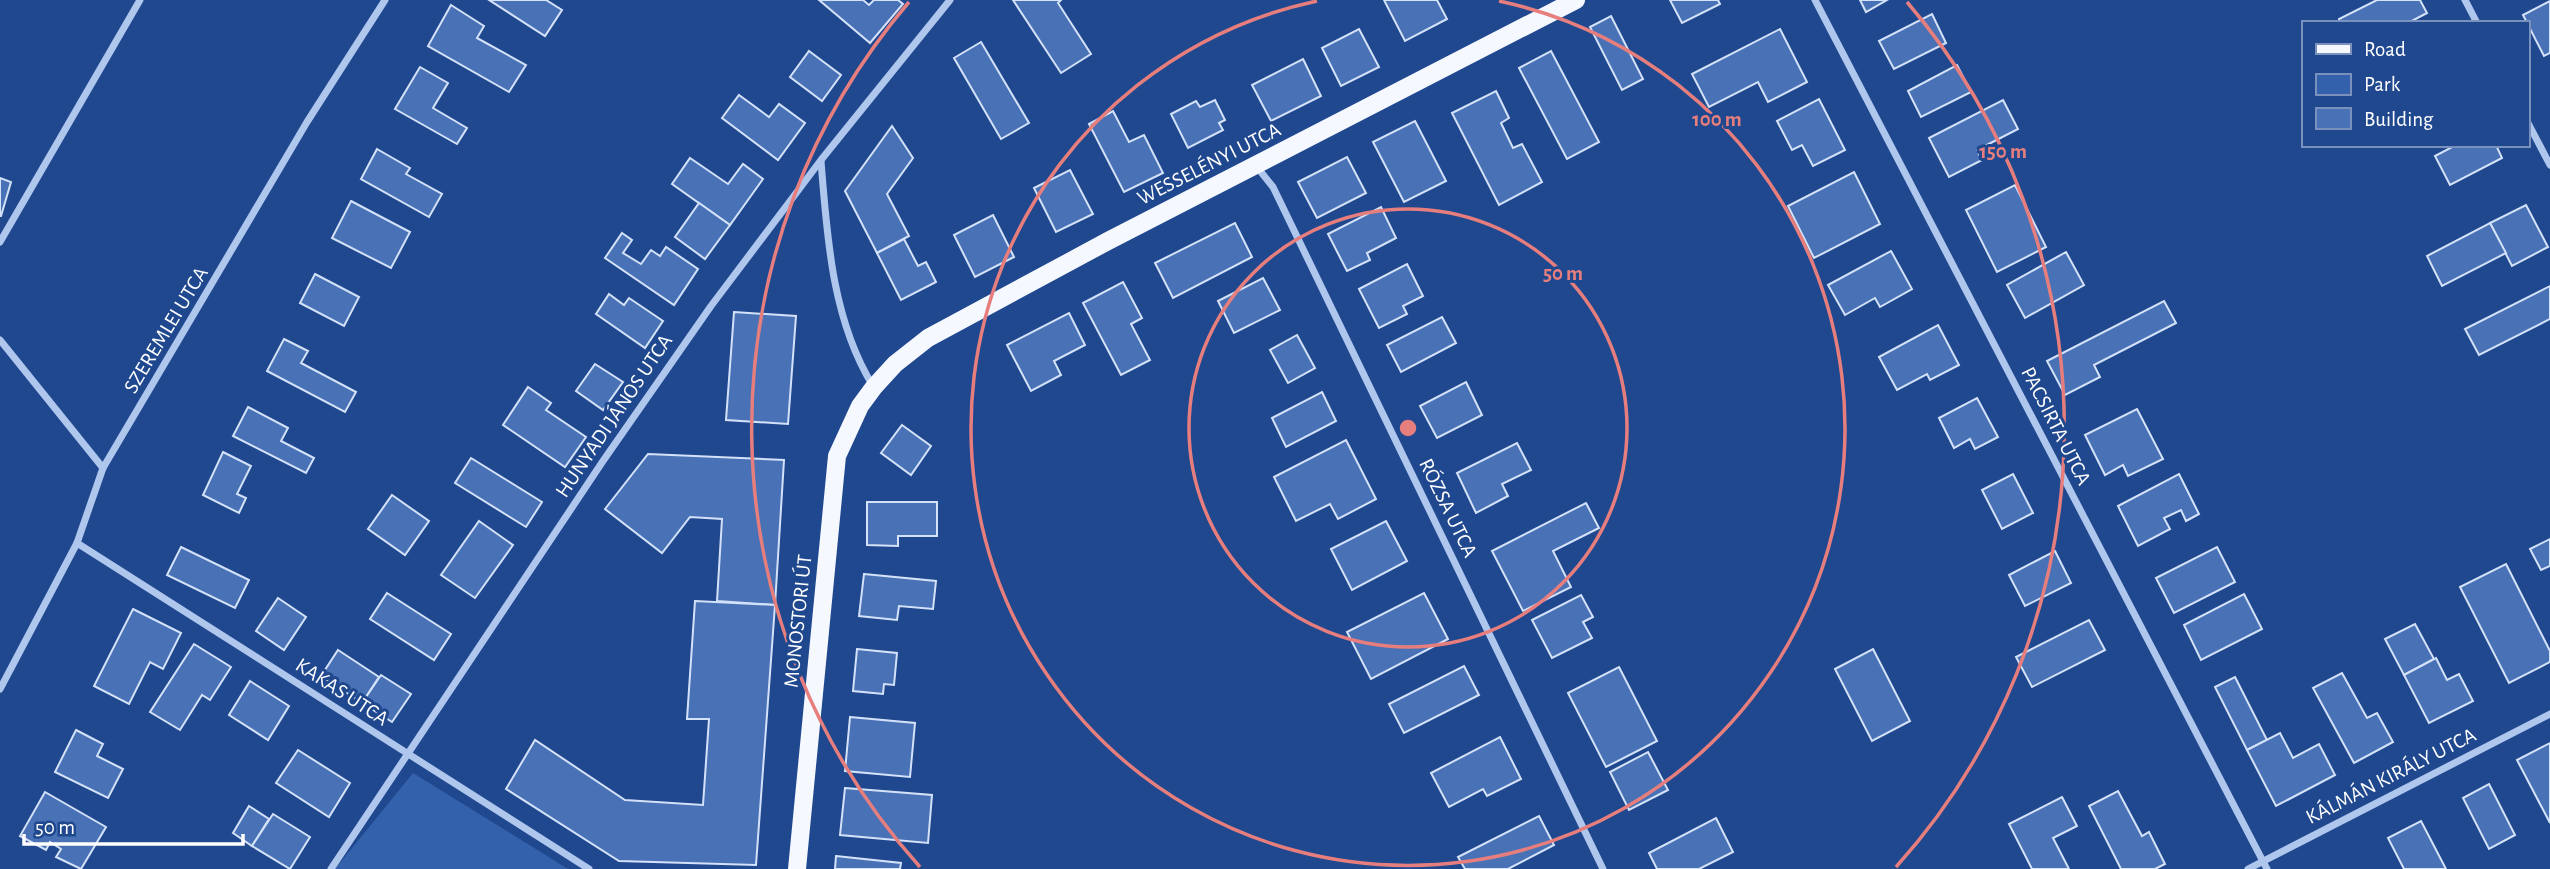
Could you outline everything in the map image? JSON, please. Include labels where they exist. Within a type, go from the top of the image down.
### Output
[{"type":"main road","name":"WESSELÉNYI UTCA","points":[[874,387],[895,364],[928,338],[1108,241],[1576,0]]},
{"type":"main road","name":"MONOSTORI ÚT","points":[[797,869],[837,456],[860,406],[874,387]]},
{"type":"street","points":[[0,242],[140,0]]},
{"type":"street","name":"SZEREMLEI UTCA","points":[[0,689],[77,543],[103,468],[307,122],[385,0]]},
{"type":"street","name":"HUNYADI JÁNOS UTCA","points":[[331,869],[603,461],[711,306],[821,160],[950,0]]},
{"type":"street","name":"PACSIRTA UTCA","points":[[1815,0],[2265,865]]},
{"type":"street","points":[[2465,0],[2476,21]]},
{"type":"street","points":[[2529,125],[2550,165]]},
{"type":"street","points":[[821,160],[828,251],[859,363],[874,387]]},
{"type":"street","name":"RÓZSA UTCA","points":[[1256,166],[1273,187],[1603,869]]},
{"type":"street","points":[[0,340],[103,468]]},
{"type":"street","name":"KAKAS UTCA","points":[[77,543],[589,869]]},
{"type":"street","name":"KÁLMÁN KIRÁLY UTCA","points":[[2248,869],[2265,865],[2550,714]]},
{"type":"green space","points":[[413,773],[568,869],[335,869]]},
{"type":"building","points":[[489,0],[546,0],[562,10],[545,36]]},
{"type":"building","points":[[819,0],[863,0],[869,5],[874,0],[898,0],[903,4],[870,43]]},
{"type":"building","points":[[1013,0],[1061,0],[1058,3],[1091,54],[1061,73]]},
{"type":"building","points":[[1384,0],[1437,0],[1447,19],[1405,41]]},
{"type":"building","points":[[1670,0],[1718,0],[1720,4],[1682,23]]},
{"type":"building","points":[[1860,0],[1887,0],[1866,12]]},
{"type":"building","points":[[2377,0],[2420,0],[2427,13],[2412,21],[2339,19]]},
{"type":"building","points":[[2550,1],[2550,53],[2544,56],[2529,27],[2529,21],[2523,15]]},
{"type":"building","points":[[451,5],[484,26],[477,38],[526,65],[509,92],[428,46]]},
{"type":"building","points":[[1932,14],[1946,43],[1894,69],[1879,41]]},
{"type":"building","points":[[1611,16],[1643,79],[1622,90],[1590,27]]},
{"type":"building","points":[[1359,29],[1379,67],[1341,86],[1322,48]]},
{"type":"building","points":[[1780,29],[1807,82],[1768,102],[1758,82],[1709,107],[1692,74]]},
{"type":"building","points":[[981,42],[1029,123],[1001,139],[954,58]]},
{"type":"building","points":[[809,51],[841,75],[822,101],[790,77]]},
{"type":"building","points":[[1551,51],[1599,142],[1567,159],[1519,68]]},
{"type":"building","points":[[1303,59],[1321,96],[1271,121],[1252,85]]},
{"type":"building","points":[[1957,65],[1971,92],[1921,117],[1908,91]]},
{"type":"building","points":[[420,67],[448,83],[433,108],[467,128],[457,144],[395,109]]},
{"type":"building","points":[[1496,91],[1509,118],[1501,123],[1513,148],[1522,144],[1542,182],[1499,205],[1452,113]]},
{"type":"building","points":[[739,95],[769,117],[779,104],[805,123],[778,160],[722,118]]},
{"type":"building","points":[[1819,99],[1845,150],[1813,166],[1802,145],[1792,150],[1777,121]]},
{"type":"building","points":[[1215,100],[1225,120],[1219,123],[1223,130],[1188,148],[1171,114],[1196,101],[1200,107]]},
{"type":"building","points":[[2003,100],[2018,129],[1977,150],[1982,160],[1949,177],[1929,138]]},
{"type":"building","points":[[1113,111],[1129,142],[1144,135],[1163,173],[1124,192],[1089,124]]},
{"type":"building","points":[[1415,121],[1446,181],[1404,202],[1373,142]]},
{"type":"building","points":[[892,126],[913,158],[887,194],[909,236],[877,253],[845,191]]},
{"type":"building","points":[[2452,147],[2497,147],[2502,158],[2450,185],[2435,156]]},
{"type":"building","points":[[377,149],[410,168],[406,174],[442,194],[429,217],[361,179]]},
{"type":"building","points":[[1347,157],[1366,193],[1317,218],[1298,182]]},
{"type":"building","points":[[690,158],[728,184],[743,164],[763,179],[730,225],[672,184]]},
{"type":"building","points":[[1070,170],[1093,214],[1056,232],[1034,188]]},
{"type":"building","points":[[1854,172],[1880,224],[1814,258],[1788,206]]},
{"type":"building","points":[[0,178],[11,182],[1,216],[0,216]]},
{"type":"building","points":[[2015,185],[2046,247],[1997,272],[1966,210]]},
{"type":"building","points":[[351,201],[410,232],[391,268],[332,238]]},
{"type":"building","points":[[699,203],[730,225],[705,259],[675,237]]},
{"type":"building","points":[[2526,205],[2548,247],[2512,266],[2490,223]]},
{"type":"building","points":[[1381,207],[1396,238],[1367,253],[1370,260],[1347,271],[1328,234]]},
{"type":"building","points":[[993,215],[1014,257],[975,277],[954,235]]},
{"type":"building","points":[[1235,223],[1252,257],[1173,298],[1155,263]]},
{"type":"building","points":[[2490,223],[2506,253],[2442,286],[2427,256]]},
{"type":"building","points":[[622,233],[632,240],[623,253],[641,264],[651,250],[660,256],[666,247],[698,269],[674,305],[605,258]]},
{"type":"building","points":[[904,239],[918,266],[926,262],[936,282],[901,300],[877,253]]},
{"type":"building","points":[[1891,251],[1912,289],[1880,307],[1875,298],[1845,315],[1828,285]]},
{"type":"building","points":[[2066,252],[2084,285],[2025,318],[2007,285]]},
{"type":"building","points":[[1407,264],[1423,296],[1403,306],[1407,314],[1379,328],[1359,289]]},
{"type":"building","points":[[315,274],[359,297],[344,326],[300,303]]},
{"type":"building","points":[[1263,278],[1280,310],[1234,333],[1218,301]]},
{"type":"building","points":[[1123,282],[1142,318],[1131,324],[1150,360],[1121,375],[1083,303]]},
{"type":"building","points":[[2550,286],[2550,319],[2479,355],[2465,329]]},
{"type":"building","points":[[609,294],[624,305],[629,298],[663,321],[645,348],[596,314]]},
{"type":"building","points":[[2164,301],[2176,323],[2094,365],[2100,377],[2065,395],[2047,361]]},
{"type":"building","points":[[734,312],[796,316],[788,424],[726,420]]},
{"type":"building","points":[[1069,313],[1085,345],[1054,361],[1061,375],[1031,391],[1007,345]]},
{"type":"building","points":[[1442,317],[1456,343],[1401,372],[1387,345]]},
{"type":"building","points":[[1938,325],[1959,365],[1930,380],[1927,374],[1897,390],[1879,357]]},
{"type":"building","points":[[1297,335],[1315,368],[1288,383],[1270,350]]},
{"type":"building","points":[[284,339],[308,351],[301,363],[356,392],[345,412],[267,371]]},
{"type":"building","points":[[595,364],[623,382],[603,410],[576,391]]},
{"type":"building","points":[[1466,382],[1482,415],[1437,438],[1420,406]]},
{"type":"building","points":[[528,387],[551,403],[546,410],[586,437],[565,467],[503,425]]},
{"type":"building","points":[[1322,392],[1336,421],[1286,447],[1272,418]]},
{"type":"building","points":[[1977,398],[1998,437],[1975,449],[1970,439],[1954,448],[1939,418]]},
{"type":"building","points":[[248,407],[288,428],[281,441],[314,458],[306,473],[233,436]]},
{"type":"building","points":[[2137,409],[2163,459],[2128,476],[2123,465],[2105,475],[2085,435]]},
{"type":"building","points":[[902,425],[931,446],[911,475],[881,453]]},
{"type":"building","points":[[1346,440],[1376,499],[1338,519],[1330,504],[1296,521],[1274,477]]},
{"type":"building","points":[[1517,443],[1531,470],[1502,484],[1508,496],[1476,513],[1457,473]]},
{"type":"building","points":[[223,452],[251,466],[237,494],[246,498],[239,513],[203,495]]},
{"type":"building","points":[[648,454],[784,460],[775,605],[717,601],[722,519],[690,517],[662,553],[605,509]]},
{"type":"building","points":[[471,458],[542,502],[526,527],[455,483]]},
{"type":"building","points":[[2013,474],[2033,513],[2002,529],[1982,490]]},
{"type":"building","points":[[2179,474],[2199,514],[2186,521],[2181,510],[2164,518],[2170,529],[2138,546],[2118,506]]},
{"type":"building","points":[[392,495],[429,521],[405,555],[368,529]]},
{"type":"building","points":[[867,502],[937,502],[937,536],[898,536],[898,546],[867,545]]},
{"type":"building","points":[[1586,503],[1599,528],[1553,551],[1571,587],[1523,611],[1492,551]]},
{"type":"building","points":[[479,521],[513,545],[475,598],[441,575]]},
{"type":"building","points":[[1386,521],[1407,561],[1352,590],[1331,549]]},
{"type":"building","points":[[2550,539],[2550,566],[2541,570],[2530,549]]},
{"type":"building","points":[[181,547],[249,580],[235,608],[167,575]]},
{"type":"building","points":[[2217,547],[2235,582],[2174,613],[2156,578]]},
{"type":"building","points":[[2055,551],[2071,583],[2025,606],[2009,575]]},
{"type":"building","points":[[2506,564],[2550,651],[2550,662],[2509,683],[2460,587]]},
{"type":"building","points":[[864,574],[936,581],[933,609],[899,606],[897,620],[859,616]]},
{"type":"building","points":[[387,593],[451,634],[434,660],[370,619]]},
{"type":"building","points":[[1424,593],[1448,639],[1371,679],[1347,632]]},
{"type":"building","points":[[2244,594],[2262,629],[2201,660],[2184,625]]},
{"type":"building","points":[[1581,595],[1593,617],[1583,622],[1592,638],[1552,658],[1532,620]]},
{"type":"building","points":[[278,598],[306,617],[284,650],[256,631]]},
{"type":"building","points":[[695,601],[775,605],[756,865],[619,861],[506,789],[535,740],[625,800],[703,805],[709,719],[687,719]]},
{"type":"building","points":[[133,609],[181,633],[163,669],[150,662],[129,704],[94,686]]},
{"type":"building","points":[[2089,620],[2105,650],[2032,687],[2016,657]]},
{"type":"building","points":[[2415,624],[2434,659],[2404,675],[2385,639]]},
{"type":"building","points":[[194,644],[231,667],[210,700],[202,695],[180,730],[150,712]]},
{"type":"building","points":[[857,649],[897,653],[894,685],[884,684],[883,694],[853,691]]},
{"type":"building","points":[[1873,649],[1910,721],[1872,741],[1835,669]]},
{"type":"building","points":[[338,650],[379,677],[362,703],[321,676]]},
{"type":"building","points":[[2436,658],[2447,680],[2459,674],[2473,701],[2429,723],[2404,675]]},
{"type":"building","points":[[1464,666],[1479,695],[1404,733],[1389,704]]},
{"type":"building","points":[[1619,667],[1657,741],[1606,767],[1568,693]]},
{"type":"building","points":[[2342,673],[2367,718],[2377,713],[2393,742],[2354,763],[2313,688]]},
{"type":"building","points":[[381,675],[411,694],[392,722],[362,703]]},
{"type":"building","points":[[2235,677],[2267,740],[2247,750],[2215,687]]},
{"type":"building","points":[[250,681],[289,706],[268,740],[229,715]]},
{"type":"building","points":[[850,717],[915,723],[910,777],[845,771]]},
{"type":"building","points":[[76,730],[103,744],[97,756],[123,769],[108,798],[55,772]]},
{"type":"building","points":[[2280,733],[2293,758],[2319,744],[2335,775],[2276,806],[2247,750]]},
{"type":"building","points":[[1500,737],[1521,779],[1487,796],[1483,789],[1449,807],[1431,773]]},
{"type":"building","points":[[2550,743],[2550,823],[2517,760]]},
{"type":"building","points":[[298,750],[350,783],[329,817],[276,783]]},
{"type":"building","points":[[1648,752],[1668,790],[1629,810],[1610,772]]},
{"type":"building","points":[[2489,784],[2515,835],[2489,849],[2463,798]]},
{"type":"building","points":[[845,788],[932,795],[928,843],[840,835]]},
{"type":"building","points":[[2118,791],[2142,836],[2149,832],[2165,864],[2155,869],[2121,869],[2089,806]]},
{"type":"building","points":[[45,792],[106,827],[81,869],[56,857],[61,849],[50,842],[46,850],[20,836]]},
{"type":"building","points":[[2062,797],[2077,826],[2053,838],[2069,869],[2032,869],[2009,824]]},
{"type":"building","points":[[249,806],[269,819],[252,846],[233,833]]},
{"type":"building","points":[[273,814],[310,837],[290,869],[252,846]]},
{"type":"building","points":[[1539,816],[1554,845],[1508,869],[1465,869],[1458,857]]},
{"type":"building","points":[[1716,818],[1733,852],[1699,869],[1657,869],[1649,853]]},
{"type":"building","points":[[2421,821],[2446,869],[2404,869],[2388,838]]},
{"type":"building","points":[[836,856],[901,863],[900,869],[835,869]]}]
